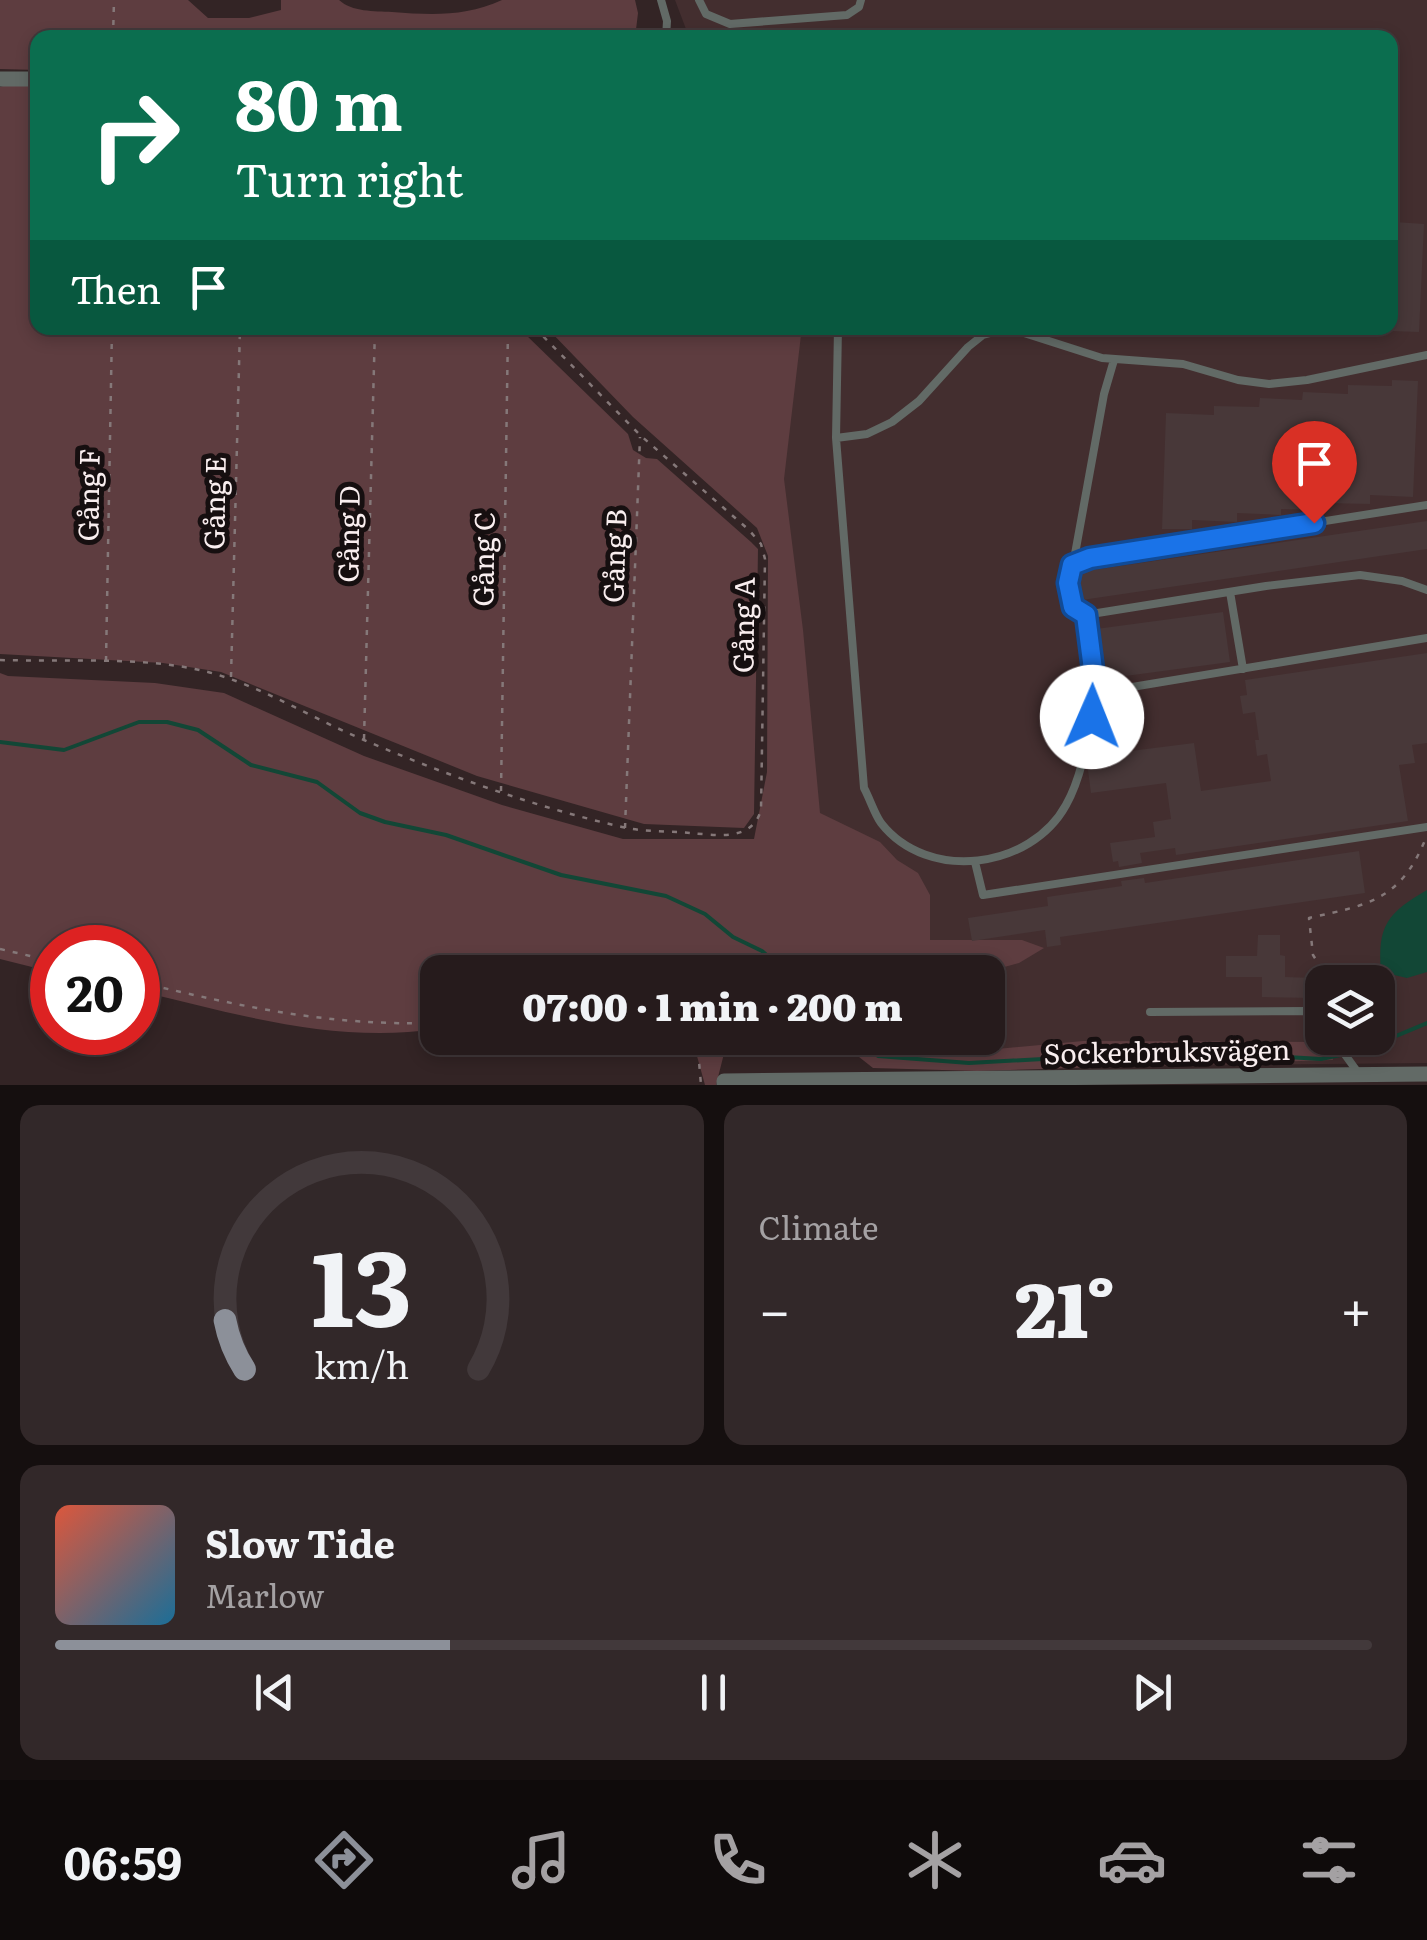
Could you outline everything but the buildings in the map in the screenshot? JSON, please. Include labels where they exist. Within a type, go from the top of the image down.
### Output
[{"type":"street","points":[[0,79],[30,79]]},
{"type":"street","name":"Sockerbruksvägen","points":[[724,1085],[1028,1082],[1355,1069],[1395,1080],[1426,1075]]},
{"type":"lane","points":[[661,0],[665,30]]},
{"type":"lane","points":[[699,0],[706,14],[730,24],[847,14],[860,7],[861,0]]},
{"type":"lane","points":[[838,335],[836,438],[864,788],[881,823],[904,844],[941,860],[975,862],[1011,854],[1049,830],[1067,803],[1087,742],[1096,693],[1086,615]]},
{"type":"lane","points":[[836,438],[867,434],[892,422],[919,401],[982,335]]},
{"type":"lane","points":[[1031,335],[1114,360],[1183,364],[1238,380],[1269,384],[1427,355]]},
{"type":"lane","points":[[1114,360],[1068,583],[1073,607],[1086,615],[1360,575],[1402,581],[1427,590]]},
{"type":"lane","points":[[1072,565],[1090,558],[1427,505]]},
{"type":"lane","points":[[1230,592],[1243,669]]},
{"type":"lane","points":[[1096,693],[1427,638]]},
{"type":"lane","points":[[975,862],[982,895],[1427,831]]},
{"type":"lane","points":[[1150,1012],[1305,1011]]},
{"type":"lane","points":[[1346,1055],[1355,1069]]},
{"type":"path","points":[[113,30],[114,0]]},
{"type":"path","name":"Gång F","points":[[106,663],[112,335]]},
{"type":"path","name":"Gång E","points":[[231,679],[240,335]]},
{"type":"path","name":"Gång D","points":[[364,740],[374,335]]},
{"type":"path","name":"Gång C","points":[[501,792],[508,335]]},
{"type":"path","points":[[542,335],[640,436]]},
{"type":"path","name":"Gång A","points":[[625,828],[737,834],[749,829],[761,810],[761,544],[640,436]]},
{"type":"path","name":"Gång B","points":[[625,828],[640,436]]},
{"type":"path","points":[[0,660],[174,666],[231,679],[364,740],[501,792],[625,828]]},
{"type":"path","points":[[1319,965],[1312,955],[1309,918],[1370,905],[1396,888],[1417,859],[1427,831]]},
{"type":"path","points":[[0,949],[30,956]]},
{"type":"path","points":[[160,987],[249,1009],[323,1020],[420,1023]]},
{"type":"path","points":[[698,1055],[701,1085]]},
{"type":"shaded area","points":[[0,0],[188,0],[208,18],[249,18],[281,10],[281,0],[339,0],[364,10],[434,14],[461,12],[502,0],[635,0],[638,13],[636,30],[30,30],[30,70],[0,69]]},
{"type":"shaded area","points":[[675,0],[1427,0],[1427,1063],[933,1068],[932,1055],[1005,1055],[1005,955],[914,955],[819,816],[754,335],[1398,335],[1398,30],[686,30]]},
{"type":"shaded area","points":[[30,85],[30,335],[526,335],[628,434],[633,450],[657,459],[758,549],[754,814],[744,828],[644,824],[477,776],[221,672],[163,663],[0,654],[0,87]]},
{"type":"shaded area","points":[[554,335],[801,335],[784,479],[820,813],[880,842],[897,860],[918,873],[930,895],[930,940],[1022,940],[1044,948],[1005,967],[1005,955],[420,955],[420,1031],[399,1033],[323,1030],[160,996],[160,925],[30,925],[30,966],[0,959],[0,673],[155,683],[224,693],[364,756],[502,805],[623,839],[754,839],[767,772],[768,556],[757,528],[633,417]]},
{"type":"shaded area","points":[[1427,890],[1427,972],[1407,978],[1395,975],[1395,965],[1381,965],[1383,932],[1402,906]]},
{"type":"shaded area","points":[[1083,1041],[1305,1042],[1305,1055],[1333,1055],[1333,1060],[977,1071],[873,1068],[857,1055],[1005,1055],[1005,1048]]},
{"type":"shaded area","points":[[697,1055],[724,1055],[716,1085],[705,1085]]},
{"type":"waterway","points":[[0,742],[64,750],[139,722],[167,722],[198,730],[251,765],[317,782],[360,813],[385,822],[446,835],[561,875],[666,896],[705,914],[733,937],[767,955]]},
{"type":"waterway","points":[[877,1055],[969,1063],[1187,1051],[1321,1059],[1360,1051],[1427,1023]]},
{"type":"route","points":[[1092,717],[1096,693],[1086,615],[1073,607],[1068,583],[1072,565],[1090,558],[1314,523]]}]
